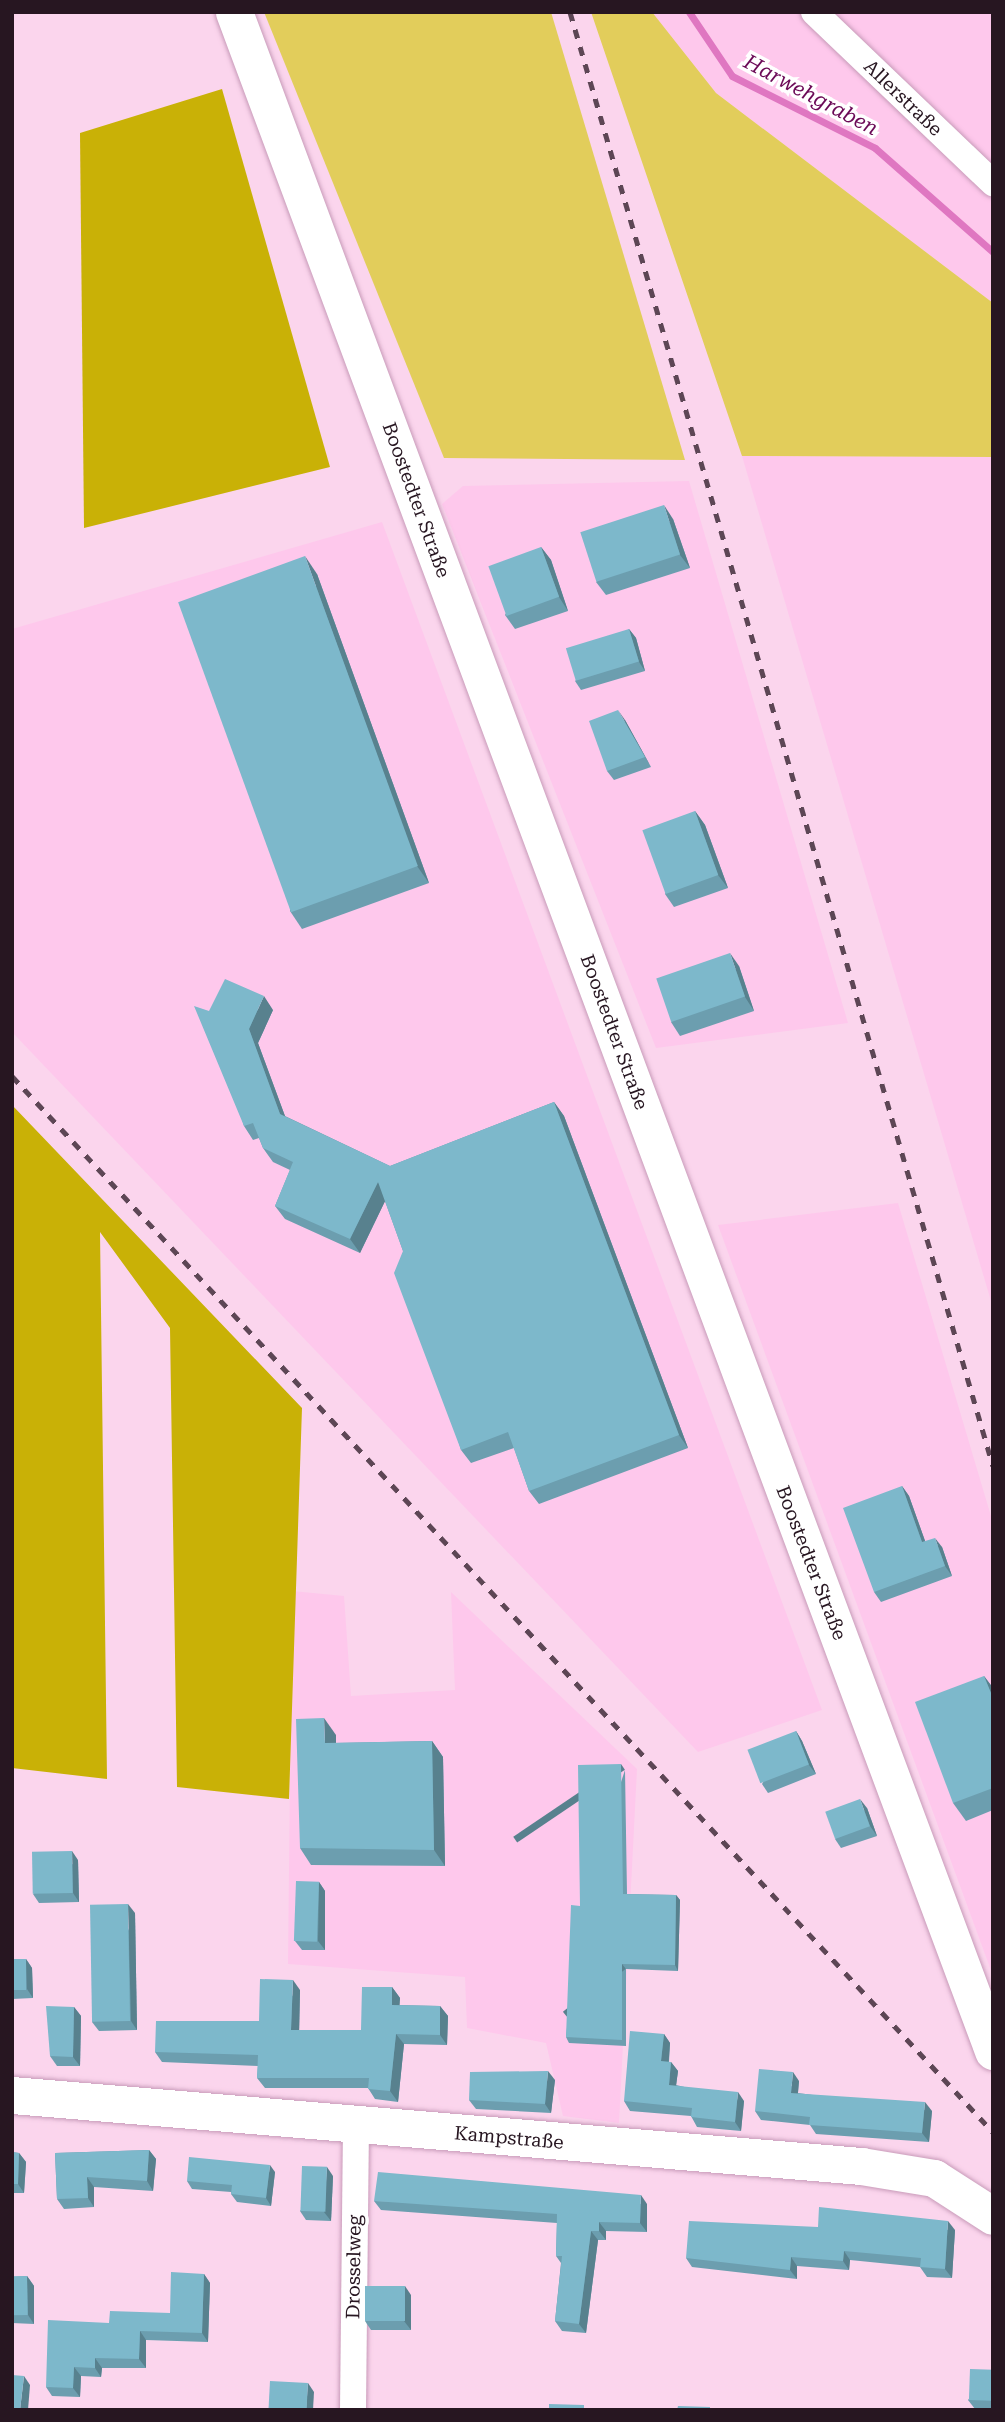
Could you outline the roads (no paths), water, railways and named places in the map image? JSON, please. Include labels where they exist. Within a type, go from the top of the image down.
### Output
[{"type":"street","name":"Boostedter Straße","points":[[234,12],[993,2052]]},
{"type":"street","name":"Allerstraße","points":[[814,12],[993,183]]},
{"type":"street","name":"Kampstraße","points":[[12,2095],[895,2171],[953,2186],[993,2216]]},
{"type":"street","name":"Drosselweg","points":[[353,2410],[356,2124]]},
{"type":"waterway","name":"Harwehgraben","points":[[689,12],[732,76],[875,148],[993,252]]},
{"type":"railway","points":[[570,12],[993,1466]]},
{"type":"railway","points":[[12,1076],[993,2132]]}]
